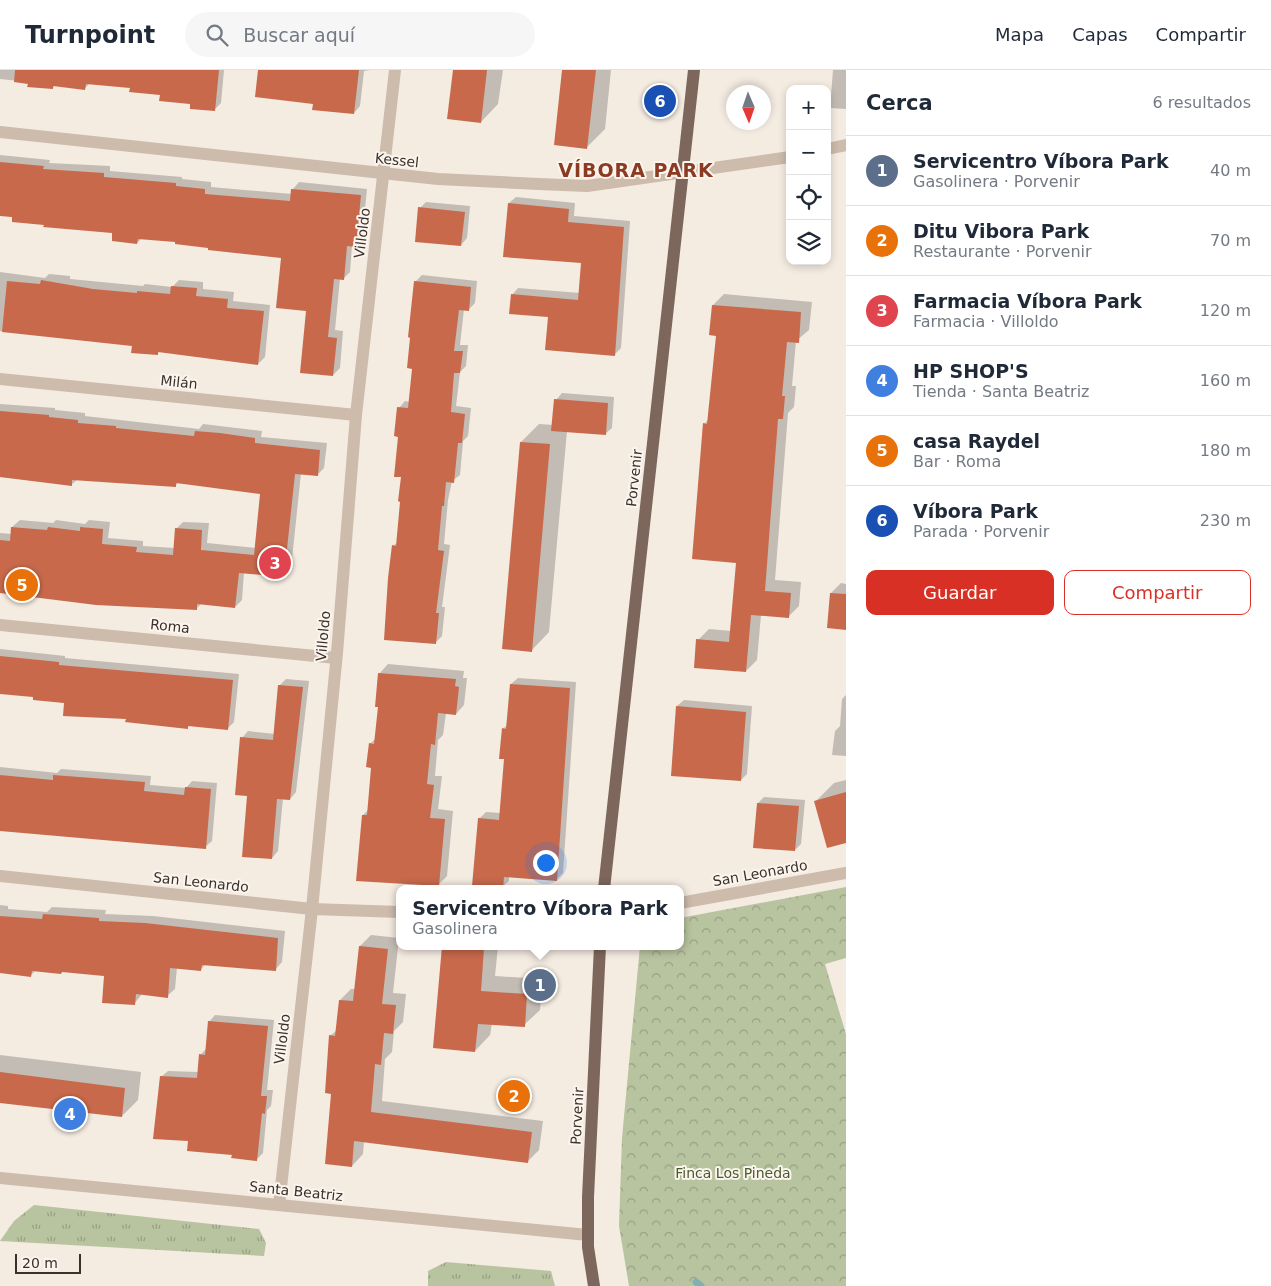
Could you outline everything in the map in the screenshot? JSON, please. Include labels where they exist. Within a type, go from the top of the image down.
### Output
[{"type":"main road","name":"Porvenir","points":[[604,885],[676,240],[681,174],[694,70]]},
{"type":"main road","name":"Porvenir","points":[[594,1286],[588,1234],[588,1197],[600,950]]},
{"type":"street","name":"Villoldo","points":[[278,1205],[312,909],[336,658],[356,415],[395,70]]},
{"type":"street","name":"Kessel","points":[[0,132],[384,174],[490,182],[587,186],[786,158]]},
{"type":"street","points":[[831,148],[846,145]]},
{"type":"street","name":"Milán","points":[[0,379],[356,415]]},
{"type":"street","name":"Roma","points":[[0,625],[336,658]]},
{"type":"street","name":"San Leonardo","points":[[684,902],[846,873]]},
{"type":"street","name":"San Leonardo","points":[[0,876],[312,909],[396,912]]},
{"type":"street","name":"Santa Beatriz","points":[[0,1178],[588,1234]]},
{"type":"green space","name":"Finca Los Pineda","points":[[846,887],[846,958],[825,964],[846,1034],[846,1286],[629,1286],[619,1226],[622,1138],[640,950],[684,950],[684,917]]},
{"type":"green space","points":[[34,1205],[259,1229],[266,1243],[264,1256],[0,1241],[14,1221]]},
{"type":"green space","points":[[446,1262],[551,1271],[555,1286],[428,1286],[428,1271]]},
{"type":"building","points":[[15,70],[219,70],[215,111],[190,109],[190,104],[159,101],[160,95],[129,92],[130,88],[86,84],[85,90],[53,86],[53,89],[27,87],[28,84],[14,82]]},
{"type":"building","points":[[258,70],[359,70],[354,114],[312,110],[313,104],[255,97]]},
{"type":"building","points":[[453,70],[487,70],[481,123],[447,119]]},
{"type":"building","points":[[562,70],[596,70],[587,149],[554,145]]},
{"type":"building","points":[[0,162],[44,166],[43,169],[104,173],[104,177],[176,183],[176,186],[205,189],[205,194],[290,201],[291,189],[361,195],[356,247],[347,246],[344,280],[334,279],[328,337],[337,338],[333,376],[300,373],[306,311],[276,308],[281,258],[208,250],[208,248],[175,244],[175,242],[138,239],[137,244],[112,241],[112,233],[43,227],[44,225],[12,222],[12,217],[0,216]]},
{"type":"building","points":[[508,203],[569,209],[568,222],[624,227],[615,356],[545,350],[548,317],[509,314],[511,294],[578,300],[581,263],[503,257]]},
{"type":"building","points":[[418,207],[465,212],[461,246],[415,242]]},
{"type":"building","points":[[41,280],[93,289],[137,293],[137,291],[170,294],[171,286],[197,288],[196,296],[228,299],[227,308],[264,311],[258,365],[158,352],[158,355],[131,353],[132,346],[2,332],[7,281],[40,284]]},
{"type":"building","points":[[414,281],[471,287],[469,311],[459,310],[454,351],[463,351],[460,373],[454,373],[451,412],[465,414],[462,443],[458,443],[454,483],[446,482],[444,506],[442,506],[438,550],[444,551],[436,613],[439,613],[436,644],[384,640],[388,578],[392,545],[396,546],[400,502],[398,501],[401,477],[394,477],[398,437],[394,436],[397,407],[408,408],[412,369],[407,368],[410,338],[408,337]]},
{"type":"building","points":[[712,305],[801,312],[799,343],[787,342],[782,396],[785,396],[783,419],[778,419],[765,591],[791,593],[789,618],[751,615],[746,672],[694,668],[696,639],[729,642],[736,563],[692,559],[703,423],[707,424],[716,336],[709,335]]},
{"type":"building","points":[[554,399],[608,403],[606,435],[551,431]]},
{"type":"building","points":[[0,411],[49,415],[49,417],[78,420],[78,423],[194,436],[195,431],[220,433],[255,438],[255,443],[320,450],[318,476],[295,474],[284,577],[239,573],[235,608],[197,604],[197,610],[96,605],[0,593],[0,540],[10,541],[11,527],[47,530],[48,527],[80,531],[80,527],[103,529],[102,544],[137,547],[136,552],[173,555],[175,528],[202,530],[201,550],[254,555],[260,494],[176,483],[176,487],[72,480],[72,486],[0,477]]},
{"type":"building","points":[[520,442],[550,444],[532,652],[502,649]]},
{"type":"building","points":[[830,593],[846,594],[846,630],[827,628]]},
{"type":"building","points":[[0,656],[59,662],[59,665],[233,680],[228,730],[188,726],[188,729],[125,722],[126,719],[63,716],[64,703],[33,700],[33,697],[0,694]]},
{"type":"building","points":[[378,673],[456,679],[455,686],[459,687],[456,715],[438,713],[435,745],[431,744],[427,784],[434,785],[430,818],[445,819],[439,885],[356,881],[362,815],[367,815],[371,768],[366,767],[369,743],[374,744],[378,707],[375,707]]},
{"type":"building","points":[[510,684],[570,688],[557,881],[504,877],[503,885],[472,885],[478,818],[499,820],[504,759],[499,759],[502,728],[506,729]]},
{"type":"building","points":[[278,685],[303,687],[290,800],[277,799],[272,859],[242,857],[247,796],[235,795],[240,737],[273,740]]},
{"type":"building","points":[[676,706],[746,712],[741,781],[671,776]]},
{"type":"building","points":[[0,775],[53,780],[53,775],[145,782],[144,791],[184,795],[185,787],[211,789],[206,849],[0,831]]},
{"type":"building","points":[[846,792],[846,843],[827,848],[814,801]]},
{"type":"building","points":[[757,803],[799,806],[795,851],[753,848]]},
{"type":"building","points":[[43,914],[99,918],[99,921],[145,923],[278,938],[276,971],[202,965],[201,971],[170,968],[168,998],[136,994],[135,1005],[102,1003],[104,976],[32,971],[31,977],[0,973],[0,916],[42,919]]},
{"type":"building","points":[[359,946],[388,949],[382,1004],[396,1005],[393,1034],[384,1033],[381,1065],[375,1064],[371,1112],[532,1132],[528,1163],[354,1141],[352,1167],[325,1164],[331,1094],[325,1093],[329,1035],[335,1036],[339,1000],[353,1001]]},
{"type":"building","points":[[442,950],[484,950],[481,991],[527,994],[525,1027],[478,1024],[475,1052],[433,1048]]},
{"type":"building","points":[[208,1021],[268,1026],[261,1096],[267,1096],[265,1114],[262,1113],[257,1161],[231,1158],[232,1155],[187,1151],[188,1141],[153,1139],[160,1076],[197,1078],[199,1054],[205,1055]]},
{"type":"building","points":[[0,1072],[125,1088],[122,1117],[0,1103]]},
{"type":"waterway","points":[[696,1282],[701,1286]]},
{"type":"place","name":"Víbora Park","points":[[660,101]]},
{"type":"place","name":"Farmacia Víbora Park","points":[[275,563]]},
{"type":"place","name":"casa Raydel","points":[[22,585]]},
{"type":"place","name":"Servicentro Víbora Park","points":[[540,985]]},
{"type":"place","name":"Ditu Vibora Park","points":[[514,1096]]},
{"type":"place","name":"HP SHOP'S","points":[[70,1114]]},
{"type":"district","name":"VÍBORA PARK","points":[[636,170]]}]
